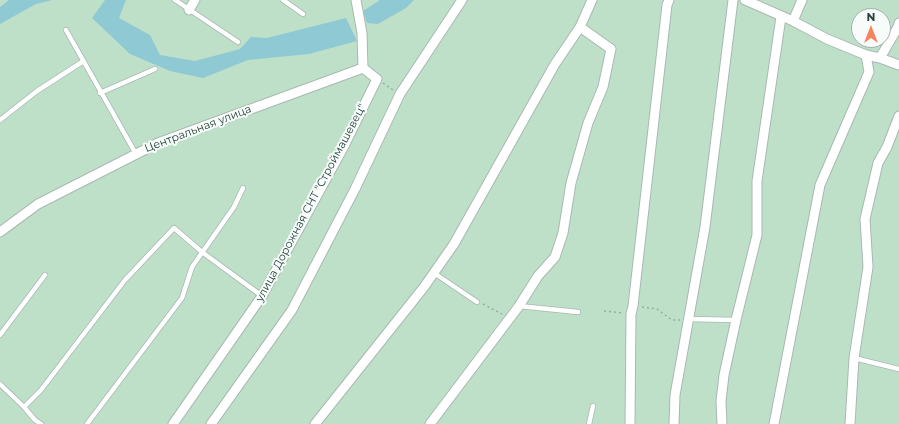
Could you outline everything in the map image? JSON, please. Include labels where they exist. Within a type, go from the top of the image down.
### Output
[{"type":"street","points":[[189,10],[195,0]]},
{"type":"street","points":[[356,0],[362,33],[363,68],[377,79]]},
{"type":"street","points":[[211,424],[292,310],[355,189],[400,94],[462,0]]},
{"type":"street","points":[[315,424],[434,273],[454,244],[555,64],[580,27],[592,0]]},
{"type":"street","points":[[630,424],[631,314],[667,5],[669,0]]},
{"type":"street","points":[[674,424],[675,395],[705,227],[733,0]]},
{"type":"street","points":[[745,0],[793,21],[827,40],[866,55],[899,65]]},
{"type":"street","points":[[793,21],[802,0]]},
{"type":"street","points":[[722,424],[721,401],[724,375],[757,235],[756,181],[781,17]]},
{"type":"street","points":[[880,58],[899,23]]},
{"type":"street","points":[[430,424],[519,306],[538,276],[554,257],[563,233],[571,183],[588,123],[603,87],[611,49],[580,27]]},
{"type":"street","points":[[774,424],[820,185],[869,72],[866,55]]},
{"type":"street","name":"Центральная улица","points":[[0,232],[38,204],[158,143],[363,68]]},
{"type":"street","name":"улица Дорожная СНТ \"Строймашевец\"","points":[[173,424],[262,296],[344,146],[377,79]]},
{"type":"street","points":[[850,424],[854,358],[868,267],[865,219],[878,163],[887,147],[899,116]]},
{"type":"lane","points":[[176,0],[238,42]]},
{"type":"lane","points":[[283,0],[303,14]]},
{"type":"lane","points":[[66,30],[82,62],[136,154]]},
{"type":"lane","points":[[0,120],[37,91],[82,62]]},
{"type":"lane","points":[[100,93],[155,69]]},
{"type":"lane","points":[[87,424],[182,298],[192,267],[234,207],[243,188]]},
{"type":"lane","points":[[24,407],[41,390],[125,280],[174,228],[202,252],[262,296]]},
{"type":"lane","points":[[434,273],[477,302]]},
{"type":"lane","points":[[0,335],[44,275]]},
{"type":"lane","points":[[519,306],[578,312]]},
{"type":"lane","points":[[688,320],[736,320]]},
{"type":"lane","points":[[854,358],[899,369]]},
{"type":"lane","points":[[0,384],[35,420],[41,424]]},
{"type":"lane","points":[[589,424],[593,406]]},
{"type":"path","points":[[377,79],[400,94]]},
{"type":"path","points":[[477,302],[510,318]]},
{"type":"path","points":[[633,306],[657,309],[672,320],[688,320]]},
{"type":"path","points":[[604,311],[621,312]]},
{"type":"green space","points":[[0,0],[899,0],[899,424],[0,424]]},
{"type":"water","points":[[9,0],[52,0],[36,4],[0,24],[0,7]]},
{"type":"water","points":[[105,0],[126,0],[119,18],[150,35],[160,55],[195,61],[240,49],[251,37],[267,38],[346,18],[357,41],[309,54],[248,60],[203,78],[170,71],[130,54],[92,18]]},
{"type":"water","points":[[380,0],[414,0],[406,8],[378,24],[367,23],[363,11]]}]
